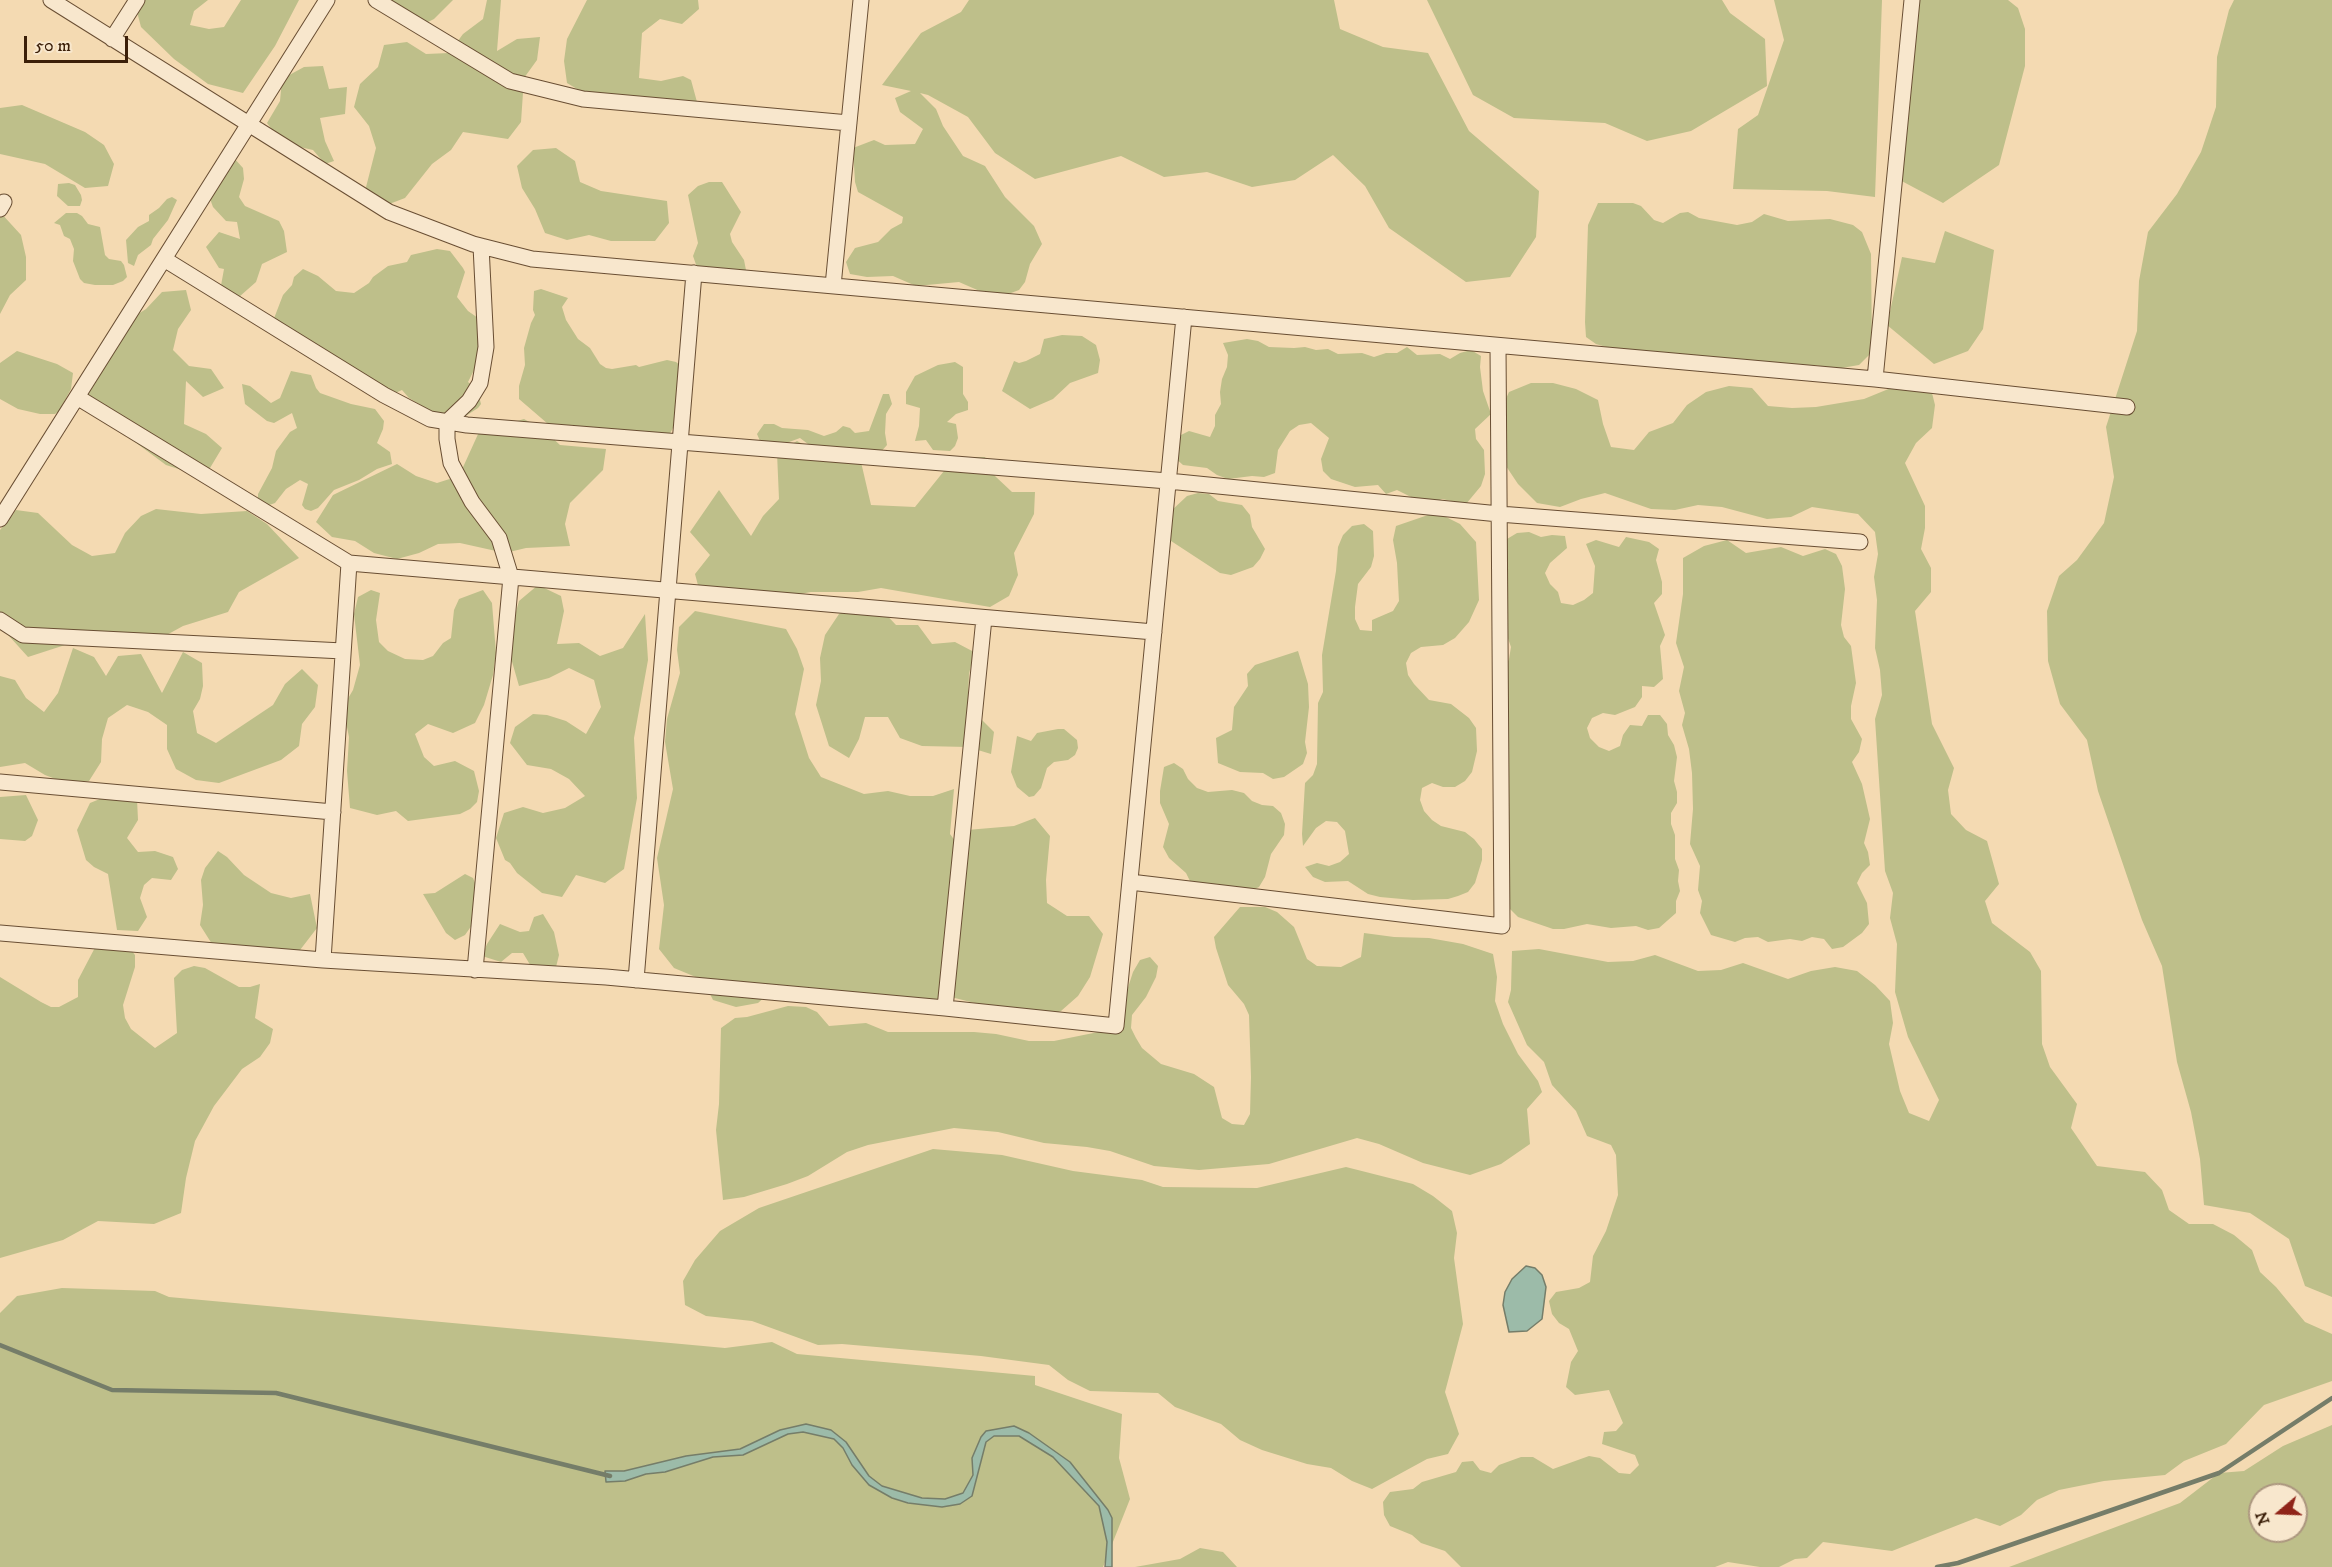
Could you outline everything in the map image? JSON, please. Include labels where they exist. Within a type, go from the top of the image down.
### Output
[{"type":"street","points":[[51,0],[389,212],[437,232],[532,259],[1875,379],[2127,407]]},
{"type":"street","points":[[112,39],[137,0]]},
{"type":"street","points":[[0,519],[327,0]]},
{"type":"street","points":[[376,0],[510,81],[583,99],[849,123]]},
{"type":"street","points":[[832,286],[861,0]]},
{"type":"street","points":[[1875,379],[1912,0]]},
{"type":"street","points":[[447,422],[469,401],[480,383],[486,347],[481,246]]},
{"type":"street","points":[[164,260],[384,395],[430,419],[447,422],[1168,481],[1499,514],[1860,542]]},
{"type":"street","points":[[636,980],[694,273]]},
{"type":"street","points":[[0,933],[322,960],[636,980],[1116,1026],[1184,317]]},
{"type":"street","points":[[1130,882],[1502,926],[1498,346]]},
{"type":"street","points":[[77,397],[349,563],[1154,632]]},
{"type":"street","points":[[447,422],[451,463],[472,502],[499,538],[511,577],[475,970]]},
{"type":"street","points":[[322,960],[349,563]]},
{"type":"street","points":[[945,1008],[984,618]]},
{"type":"street","points":[[0,620],[23,635],[343,651]]},
{"type":"street","points":[[0,782],[333,812]]},
{"type":"green space","points":[[141,0],[208,0],[194,11],[190,25],[209,29],[224,27],[241,0],[299,0],[275,46],[243,93],[208,84],[174,59],[141,27],[136,8]]},
{"type":"green space","points":[[386,0],[453,0],[434,19],[414,29]]},
{"type":"green space","points":[[487,0],[501,0],[497,51],[517,39],[540,37],[537,60],[524,78],[521,122],[508,139],[463,132],[451,150],[432,164],[405,198],[384,206],[364,195],[376,148],[369,126],[354,107],[360,84],[378,67],[384,45],[407,42],[426,54],[449,53],[463,34],[483,19]]},
{"type":"green space","points":[[587,0],[698,0],[699,9],[682,24],[660,19],[642,33],[639,78],[661,81],[683,76],[691,80],[697,102],[587,95],[567,83],[564,61],[567,39]]},
{"type":"green space","points":[[969,0],[1334,0],[1340,29],[1383,47],[1428,53],[1469,131],[1539,191],[1536,237],[1510,277],[1466,282],[1389,228],[1365,186],[1333,155],[1295,180],[1252,187],[1207,172],[1164,177],[1121,156],[1035,179],[995,153],[968,117],[920,93],[936,109],[943,126],[963,156],[985,166],[1005,197],[1034,226],[1042,244],[1030,264],[1025,282],[1019,290],[1011,293],[991,296],[959,282],[916,286],[893,276],[867,277],[850,274],[846,262],[855,248],[878,242],[891,229],[902,223],[903,217],[858,192],[855,182],[853,148],[874,140],[885,145],[915,144],[923,129],[900,112],[895,98],[911,91],[882,85],[921,33],[961,12]]},
{"type":"green space","points":[[1427,0],[1722,0],[1730,13],[1765,39],[1767,86],[1691,131],[1647,141],[1605,123],[1514,118],[1473,95]]},
{"type":"green space","points":[[1774,0],[1882,0],[1875,197],[1827,191],[1733,189],[1738,129],[1758,115],[1784,40]]},
{"type":"green space","points":[[1917,0],[2008,0],[2018,8],[2025,29],[2025,66],[1999,165],[1943,203],[1896,178]]},
{"type":"green space","points":[[2234,0],[2332,0],[2332,1297],[2305,1286],[2289,1239],[2250,1213],[2204,1205],[2200,1159],[2191,1112],[2177,1062],[2162,966],[2142,920],[2098,791],[2087,740],[2060,704],[2048,661],[2047,611],[2059,576],[2077,560],[2104,523],[2114,477],[2106,427],[2137,331],[2139,281],[2148,232],[2177,194],[2201,152],[2216,107],[2217,57],[2229,10]]},
{"type":"green space","points":[[323,66],[329,89],[347,87],[345,114],[320,118],[325,141],[334,161],[325,164],[313,150],[282,143],[267,123],[280,101],[282,79],[304,67]]},
{"type":"green space","points":[[22,105],[85,132],[104,145],[114,164],[108,186],[85,188],[45,164],[0,154],[0,108]]},
{"type":"green space","points":[[556,148],[575,161],[580,182],[601,191],[667,201],[669,223],[655,241],[611,241],[589,235],[567,240],[545,233],[535,209],[522,188],[517,166],[533,150]]},
{"type":"green space","points":[[233,157],[243,168],[244,179],[239,197],[245,206],[279,221],[284,231],[287,252],[262,264],[256,282],[239,297],[220,291],[224,269],[219,268],[206,247],[219,232],[240,239],[237,222],[226,221],[213,207],[206,188],[216,160]]},
{"type":"green space","points":[[709,182],[722,182],[741,212],[730,234],[732,242],[744,260],[746,270],[744,275],[700,276],[693,256],[698,243],[688,195],[698,186]]},
{"type":"green space","points":[[58,184],[75,185],[81,195],[80,206],[68,206],[57,196]]},
{"type":"green space","points":[[172,197],[177,200],[168,220],[151,245],[138,255],[134,266],[128,263],[126,240],[138,227],[149,221],[149,215]]},
{"type":"green space","points":[[1598,203],[1633,203],[1641,206],[1654,220],[1663,223],[1680,213],[1688,212],[1699,218],[1737,225],[1752,222],[1764,214],[1788,221],[1830,219],[1853,225],[1862,232],[1871,254],[1872,352],[1859,365],[1836,369],[1815,365],[1759,368],[1623,352],[1596,344],[1586,337],[1585,322],[1588,225]]},
{"type":"green space","points":[[0,212],[21,235],[26,257],[26,280],[10,295],[0,314]]},
{"type":"green space","points":[[66,213],[77,213],[88,224],[100,227],[105,255],[109,259],[121,261],[124,265],[127,277],[123,281],[113,285],[95,285],[84,283],[80,279],[73,261],[74,249],[70,239],[64,236],[60,225],[54,223]]},
{"type":"green space","points":[[1945,231],[1994,250],[1983,329],[1968,351],[1934,364],[1887,325],[1902,257],[1935,263]]},
{"type":"green space","points":[[437,249],[450,251],[465,272],[457,297],[468,311],[478,318],[484,343],[468,382],[477,389],[481,404],[461,419],[437,415],[409,398],[402,390],[391,395],[273,321],[283,295],[292,285],[294,277],[303,269],[318,276],[336,291],[354,293],[388,266],[407,262],[411,255]]},
{"type":"green space","points":[[541,289],[568,298],[562,307],[566,320],[578,339],[590,348],[600,364],[606,368],[636,365],[639,367],[667,360],[676,362],[682,367],[680,415],[667,439],[555,430],[519,399],[519,386],[525,365],[524,348],[535,315],[534,291]]},
{"type":"green space","points":[[186,290],[191,310],[178,329],[173,350],[189,366],[211,369],[224,388],[203,397],[186,381],[184,424],[206,434],[222,448],[210,468],[188,472],[166,465],[85,405],[82,381],[127,321],[146,309],[162,292]]},
{"type":"green space","points":[[1062,335],[1082,336],[1096,345],[1100,360],[1098,373],[1070,383],[1053,399],[1030,409],[1002,391],[1014,361],[1019,363],[1040,354],[1044,339]]},
{"type":"green space","points":[[1247,339],[1258,341],[1269,347],[1328,349],[1338,354],[1362,353],[1374,357],[1386,353],[1397,353],[1407,347],[1417,355],[1440,354],[1450,359],[1471,350],[1481,356],[1483,391],[1491,414],[1475,429],[1476,439],[1484,450],[1485,474],[1481,486],[1466,504],[1442,499],[1432,503],[1421,502],[1397,490],[1386,494],[1378,485],[1355,487],[1331,479],[1323,471],[1321,459],[1329,438],[1311,423],[1299,425],[1290,431],[1278,450],[1275,473],[1264,477],[1228,479],[1207,468],[1183,465],[1174,457],[1175,445],[1181,435],[1189,431],[1210,437],[1215,426],[1215,415],[1221,404],[1222,379],[1227,367],[1228,355],[1223,343]]},
{"type":"green space","points":[[17,351],[57,364],[73,373],[71,389],[55,414],[40,414],[18,409],[0,399],[0,363]]},
{"type":"green space","points":[[955,362],[963,367],[963,394],[968,402],[968,410],[956,414],[947,422],[956,424],[958,438],[955,446],[950,451],[933,450],[926,440],[915,441],[920,408],[906,404],[906,392],[915,376],[938,365]]},
{"type":"green space","points":[[291,371],[311,375],[320,393],[351,404],[375,409],[384,421],[377,443],[390,452],[392,464],[334,490],[318,508],[311,511],[302,505],[308,484],[300,480],[286,489],[275,503],[258,509],[258,494],[272,468],[276,451],[290,432],[297,428],[292,413],[274,423],[267,421],[245,404],[242,384],[250,386],[271,403],[280,398]]},
{"type":"green space","points":[[1908,381],[1930,385],[1935,405],[1932,428],[1916,443],[1905,463],[1925,506],[1925,528],[1921,549],[1931,568],[1931,592],[1915,611],[1932,724],[1954,768],[1948,790],[1951,814],[1966,830],[1987,841],[1999,884],[1985,901],[1992,923],[2030,952],[2041,971],[2042,1044],[2050,1067],[2077,1104],[2071,1128],[2097,1166],[2145,1172],[2162,1190],[2169,1210],[2189,1224],[2213,1224],[2234,1235],[2252,1250],[2260,1272],[2276,1287],[2305,1322],[2332,1334],[2332,1381],[2264,1405],[2226,1444],[2184,1461],[2165,1475],[2104,1481],[2059,1490],[2037,1500],[2021,1515],[2000,1526],[1976,1518],[1892,1551],[1823,1542],[1807,1558],[1795,1559],[1779,1567],[1760,1567],[1728,1562],[1715,1567],[1461,1567],[1445,1551],[1421,1543],[1412,1535],[1390,1526],[1384,1515],[1383,1502],[1390,1492],[1413,1489],[1422,1482],[1456,1472],[1462,1462],[1473,1461],[1480,1470],[1491,1473],[1499,1465],[1521,1457],[1533,1457],[1553,1469],[1589,1456],[1600,1458],[1619,1473],[1630,1474],[1639,1465],[1635,1455],[1602,1444],[1604,1432],[1616,1431],[1623,1423],[1609,1390],[1575,1395],[1566,1387],[1571,1362],[1578,1351],[1569,1329],[1559,1323],[1552,1314],[1549,1301],[1556,1292],[1579,1288],[1590,1282],[1593,1256],[1606,1231],[1618,1195],[1616,1155],[1611,1145],[1587,1136],[1576,1111],[1552,1085],[1544,1062],[1527,1045],[1508,1002],[1511,990],[1512,951],[1539,949],[1608,962],[1633,961],[1655,955],[1698,971],[1721,970],[1743,963],[1788,979],[1811,971],[1835,967],[1857,971],[1890,1001],[1893,1023],[1889,1044],[1900,1091],[1909,1113],[1929,1121],[1939,1100],[1908,1037],[1895,992],[1897,944],[1890,918],[1893,893],[1885,871],[1875,719],[1882,695],[1875,648],[1877,600],[1874,577],[1878,554],[1875,532],[1858,514],[1812,507],[1791,517],[1767,519],[1722,507],[1698,505],[1675,510],[1651,509],[1605,493],[1560,507],[1537,503],[1518,484],[1504,463],[1499,414],[1509,392],[1531,383],[1553,383],[1576,389],[1598,400],[1611,447],[1634,450],[1649,432],[1673,423],[1687,405],[1706,392],[1729,386],[1752,388],[1768,406],[1792,408],[1816,407],[1864,399]]},
{"type":"green space","points":[[883,394],[889,394],[892,404],[886,414],[887,445],[879,454],[808,444],[800,438],[781,445],[760,441],[757,434],[764,424],[808,430],[824,436],[836,432],[843,426],[855,433],[869,431]]},
{"type":"green space","points":[[524,419],[544,430],[560,445],[606,449],[603,470],[570,503],[565,524],[570,546],[526,548],[505,553],[460,543],[438,544],[419,553],[397,559],[374,553],[355,541],[332,537],[316,522],[333,495],[397,464],[416,476],[437,483],[459,476],[479,432]]},
{"type":"green space","points":[[797,441],[817,452],[861,462],[871,505],[915,507],[944,471],[963,457],[985,457],[995,476],[1012,492],[1035,492],[1034,514],[1014,553],[1018,575],[1009,596],[990,607],[881,588],[858,592],[811,592],[767,600],[699,589],[695,574],[710,555],[690,532],[719,490],[751,536],[763,516],[779,499],[777,453]]},
{"type":"green space","points":[[1198,493],[1209,494],[1218,501],[1242,505],[1250,515],[1252,527],[1265,549],[1253,567],[1231,575],[1220,573],[1168,539],[1170,512],[1187,496]]},
{"type":"green space","points":[[156,509],[201,514],[247,511],[267,524],[299,558],[239,592],[228,612],[183,626],[163,637],[141,637],[118,632],[96,635],[28,657],[0,626],[0,530],[16,510],[38,513],[72,545],[92,556],[115,553],[125,533],[141,516]]},
{"type":"green space","points":[[1440,514],[1460,524],[1476,542],[1479,600],[1469,622],[1455,638],[1443,645],[1421,647],[1411,653],[1406,663],[1408,675],[1429,700],[1451,704],[1469,718],[1476,728],[1477,751],[1472,772],[1465,781],[1455,787],[1443,787],[1432,783],[1422,788],[1420,800],[1424,811],[1432,820],[1441,826],[1465,832],[1474,839],[1482,849],[1482,860],[1475,883],[1468,892],[1458,896],[1448,899],[1413,900],[1380,897],[1368,894],[1348,881],[1325,882],[1313,877],[1305,867],[1317,863],[1329,866],[1340,862],[1349,854],[1345,831],[1337,822],[1326,821],[1316,828],[1303,846],[1302,834],[1305,783],[1313,775],[1317,764],[1318,703],[1323,692],[1322,655],[1338,547],[1343,535],[1352,526],[1364,524],[1373,531],[1374,556],[1371,567],[1358,584],[1355,607],[1355,619],[1360,630],[1372,631],[1372,620],[1393,611],[1399,601],[1393,540],[1396,526],[1428,515]]},
{"type":"green space","points":[[1529,532],[1541,537],[1565,536],[1567,548],[1550,563],[1545,573],[1550,584],[1558,592],[1561,603],[1573,605],[1593,593],[1595,566],[1586,544],[1596,540],[1619,547],[1626,537],[1649,542],[1659,549],[1656,560],[1662,582],[1662,594],[1654,603],[1665,635],[1660,646],[1663,679],[1654,687],[1642,686],[1642,697],[1635,707],[1615,715],[1603,713],[1592,718],[1587,728],[1590,738],[1599,747],[1609,751],[1620,746],[1623,735],[1630,725],[1642,726],[1648,715],[1660,715],[1667,724],[1668,735],[1677,757],[1674,781],[1677,803],[1671,813],[1671,824],[1675,835],[1675,859],[1679,870],[1680,891],[1676,901],[1676,913],[1659,928],[1648,930],[1636,926],[1611,928],[1587,924],[1553,929],[1518,917],[1510,909],[1505,897],[1500,682],[1511,647],[1499,613],[1508,590],[1502,563],[1507,539],[1517,533]]},
{"type":"green space","points":[[1727,540],[1746,553],[1781,547],[1803,556],[1825,549],[1836,554],[1842,566],[1845,589],[1841,625],[1844,637],[1851,646],[1856,683],[1851,719],[1862,739],[1859,752],[1852,762],[1862,784],[1870,819],[1864,843],[1870,865],[1862,873],[1857,883],[1867,903],[1869,924],[1862,933],[1843,947],[1832,949],[1824,939],[1812,937],[1802,941],[1790,939],[1768,942],[1758,937],[1735,942],[1711,935],[1700,913],[1702,901],[1698,890],[1700,866],[1690,844],[1693,809],[1692,773],[1689,749],[1682,725],[1685,713],[1679,691],[1684,667],[1676,643],[1683,594],[1683,558],[1704,546]]},
{"type":"green space","points":[[538,585],[561,596],[564,611],[557,644],[579,643],[600,656],[623,648],[645,614],[648,660],[634,738],[637,798],[624,869],[605,883],[576,875],[562,897],[542,893],[517,873],[505,860],[496,838],[504,813],[523,807],[543,813],[565,808],[585,796],[569,779],[551,769],[527,765],[510,743],[515,727],[533,714],[547,715],[566,721],[586,734],[601,707],[594,680],[569,668],[549,678],[519,686],[507,644],[519,601]]},
{"type":"green space","points":[[371,590],[380,593],[376,620],[379,642],[388,651],[405,659],[423,660],[433,656],[443,643],[451,638],[454,610],[459,599],[483,590],[492,603],[496,653],[493,675],[484,705],[475,723],[453,733],[428,724],[415,734],[424,757],[434,766],[455,761],[474,771],[479,791],[477,802],[460,814],[408,821],[396,811],[377,815],[350,808],[347,771],[349,737],[343,707],[353,690],[360,665],[354,614],[358,597]]},
{"type":"green space","points":[[859,604],[881,609],[896,625],[918,625],[932,644],[955,642],[974,652],[969,674],[968,697],[978,716],[994,732],[991,754],[968,747],[922,746],[900,738],[888,717],[865,717],[859,739],[849,758],[829,746],[816,705],[821,681],[820,658],[825,635],[839,614]]},
{"type":"green space","points":[[695,611],[786,629],[797,649],[804,669],[795,714],[809,758],[821,777],[864,794],[888,791],[910,796],[933,796],[954,789],[950,834],[963,852],[967,830],[1014,826],[1035,818],[1050,836],[1046,880],[1047,903],[1067,916],[1089,916],[1103,934],[1090,977],[1078,996],[1061,1011],[1038,1019],[951,997],[906,1005],[816,998],[797,986],[775,988],[758,1003],[736,1007],[713,1000],[703,980],[674,968],[659,949],[664,905],[657,858],[673,789],[665,742],[667,719],[680,673],[677,650],[679,627]]},
{"type":"green space","points":[[73,648],[94,657],[106,676],[118,656],[141,654],[162,693],[183,652],[202,663],[203,686],[200,699],[193,711],[197,733],[216,743],[273,705],[285,684],[302,669],[318,685],[315,707],[302,724],[299,746],[281,760],[219,783],[196,780],[176,769],[167,749],[167,725],[148,712],[127,705],[108,718],[102,739],[101,762],[89,781],[66,783],[45,775],[25,763],[0,767],[0,676],[15,680],[26,698],[44,712],[58,693]]},
{"type":"green space","points":[[1298,651],[1308,684],[1309,707],[1305,742],[1307,753],[1303,764],[1284,777],[1273,779],[1263,773],[1240,772],[1218,763],[1216,738],[1232,730],[1234,707],[1248,686],[1247,674],[1255,665]]},
{"type":"green space","points":[[1064,729],[1077,740],[1078,748],[1075,755],[1068,760],[1054,762],[1047,768],[1041,788],[1034,796],[1029,797],[1017,787],[1011,772],[1017,736],[1031,741],[1037,733]]},
{"type":"green space","points":[[1174,763],[1183,769],[1188,779],[1197,788],[1208,792],[1232,790],[1244,793],[1252,801],[1273,806],[1281,813],[1285,824],[1284,835],[1271,854],[1265,877],[1259,887],[1248,892],[1191,883],[1186,873],[1169,858],[1163,847],[1169,824],[1160,803],[1160,791],[1164,767]]},
{"type":"green space","points":[[117,792],[137,799],[138,820],[127,838],[138,852],[155,851],[173,857],[178,869],[171,880],[152,878],[144,885],[140,898],[147,917],[138,931],[117,930],[108,874],[86,860],[77,830],[90,803]]},
{"type":"green space","points":[[26,795],[38,820],[32,836],[25,841],[0,839],[0,797]]},
{"type":"green space","points":[[218,851],[244,875],[271,893],[291,898],[310,894],[317,928],[300,950],[267,958],[212,944],[200,925],[203,905],[201,880],[205,868]]},
{"type":"green space","points":[[465,874],[473,878],[480,895],[472,925],[465,935],[455,940],[446,933],[423,894],[435,893]]},
{"type":"green space","points":[[1240,907],[1265,907],[1277,912],[1294,927],[1307,959],[1317,966],[1341,967],[1361,957],[1364,933],[1429,938],[1463,944],[1493,954],[1497,977],[1495,1001],[1503,1024],[1518,1054],[1538,1081],[1542,1092],[1527,1109],[1530,1144],[1501,1164],[1470,1175],[1423,1163],[1379,1144],[1357,1138],[1269,1164],[1199,1170],[1154,1166],[1110,1151],[1087,1147],[1044,1143],[998,1132],[954,1128],[868,1145],[847,1152],[808,1176],[787,1184],[744,1197],[723,1200],[716,1130],[721,1028],[735,1018],[788,1006],[806,1007],[817,1012],[829,1026],[866,1023],[888,1032],[974,1032],[1029,1041],[1054,1041],[1118,1028],[1122,1006],[1133,972],[1140,960],[1150,957],[1158,966],[1156,977],[1146,997],[1132,1015],[1131,1028],[1136,1038],[1142,1048],[1161,1064],[1194,1074],[1214,1087],[1222,1118],[1232,1124],[1244,1125],[1250,1114],[1249,1015],[1244,1004],[1228,985],[1214,937]]},
{"type":"green space","points":[[543,914],[554,932],[559,955],[555,971],[532,968],[523,953],[512,953],[501,962],[482,956],[500,924],[520,932],[529,931],[534,917]]},
{"type":"green space","points":[[121,937],[135,955],[135,967],[123,1005],[125,1018],[131,1029],[155,1048],[177,1033],[174,978],[182,970],[194,966],[205,968],[239,987],[260,984],[255,1018],[273,1029],[270,1043],[260,1057],[242,1069],[214,1106],[195,1141],[181,1213],[154,1224],[98,1221],[63,1240],[0,1258],[0,977],[41,1002],[51,1007],[59,1007],[78,997],[78,980],[100,938]]},
{"type":"green space","points":[[933,1149],[1002,1155],[1073,1171],[1142,1180],[1163,1187],[1257,1188],[1346,1167],[1413,1184],[1452,1211],[1457,1233],[1454,1258],[1463,1324],[1445,1392],[1459,1434],[1448,1454],[1427,1459],[1372,1489],[1352,1481],[1331,1468],[1307,1464],[1262,1450],[1240,1440],[1221,1424],[1175,1407],[1158,1393],[1090,1391],[1068,1380],[1049,1365],[981,1356],[842,1344],[818,1345],[752,1321],[706,1316],[685,1305],[683,1281],[695,1260],[720,1231],[759,1208]]},
{"type":"green space","points":[[62,1288],[155,1291],[169,1297],[725,1348],[772,1342],[797,1354],[1035,1376],[1035,1385],[1122,1414],[1119,1458],[1130,1499],[1103,1567],[0,1567],[0,1313],[17,1296]]},
{"type":"green space","points":[[2332,1425],[2332,1567],[2009,1567],[2180,1503],[2219,1473],[2244,1471],[2283,1446]]},
{"type":"green space","points":[[1200,1548],[1223,1552],[1237,1567],[1135,1567],[1180,1559]]},
{"type":"shaded area","points":[[1526,1266],[1535,1268],[1542,1275],[1546,1287],[1542,1319],[1527,1331],[1509,1332],[1503,1305],[1505,1292],[1512,1279]]},
{"type":"shaded area","points":[[806,1424],[831,1430],[846,1442],[869,1476],[882,1486],[922,1498],[945,1499],[963,1493],[973,1475],[972,1458],[986,1431],[1014,1426],[1029,1433],[1070,1462],[1108,1510],[1112,1518],[1112,1567],[1105,1567],[1107,1542],[1099,1506],[1053,1457],[1019,1436],[994,1436],[986,1442],[972,1496],[960,1504],[942,1507],[908,1503],[892,1498],[869,1485],[834,1439],[803,1432],[788,1434],[743,1455],[713,1457],[665,1472],[646,1474],[625,1481],[606,1482],[605,1471],[624,1471],[686,1456],[740,1449],[780,1430]]},
{"type":"waterway","points":[[0,1345],[112,1390],[276,1393],[610,1476]]},
{"type":"waterway","points":[[1937,1567],[1958,1563],[2219,1473],[2332,1398]]}]
